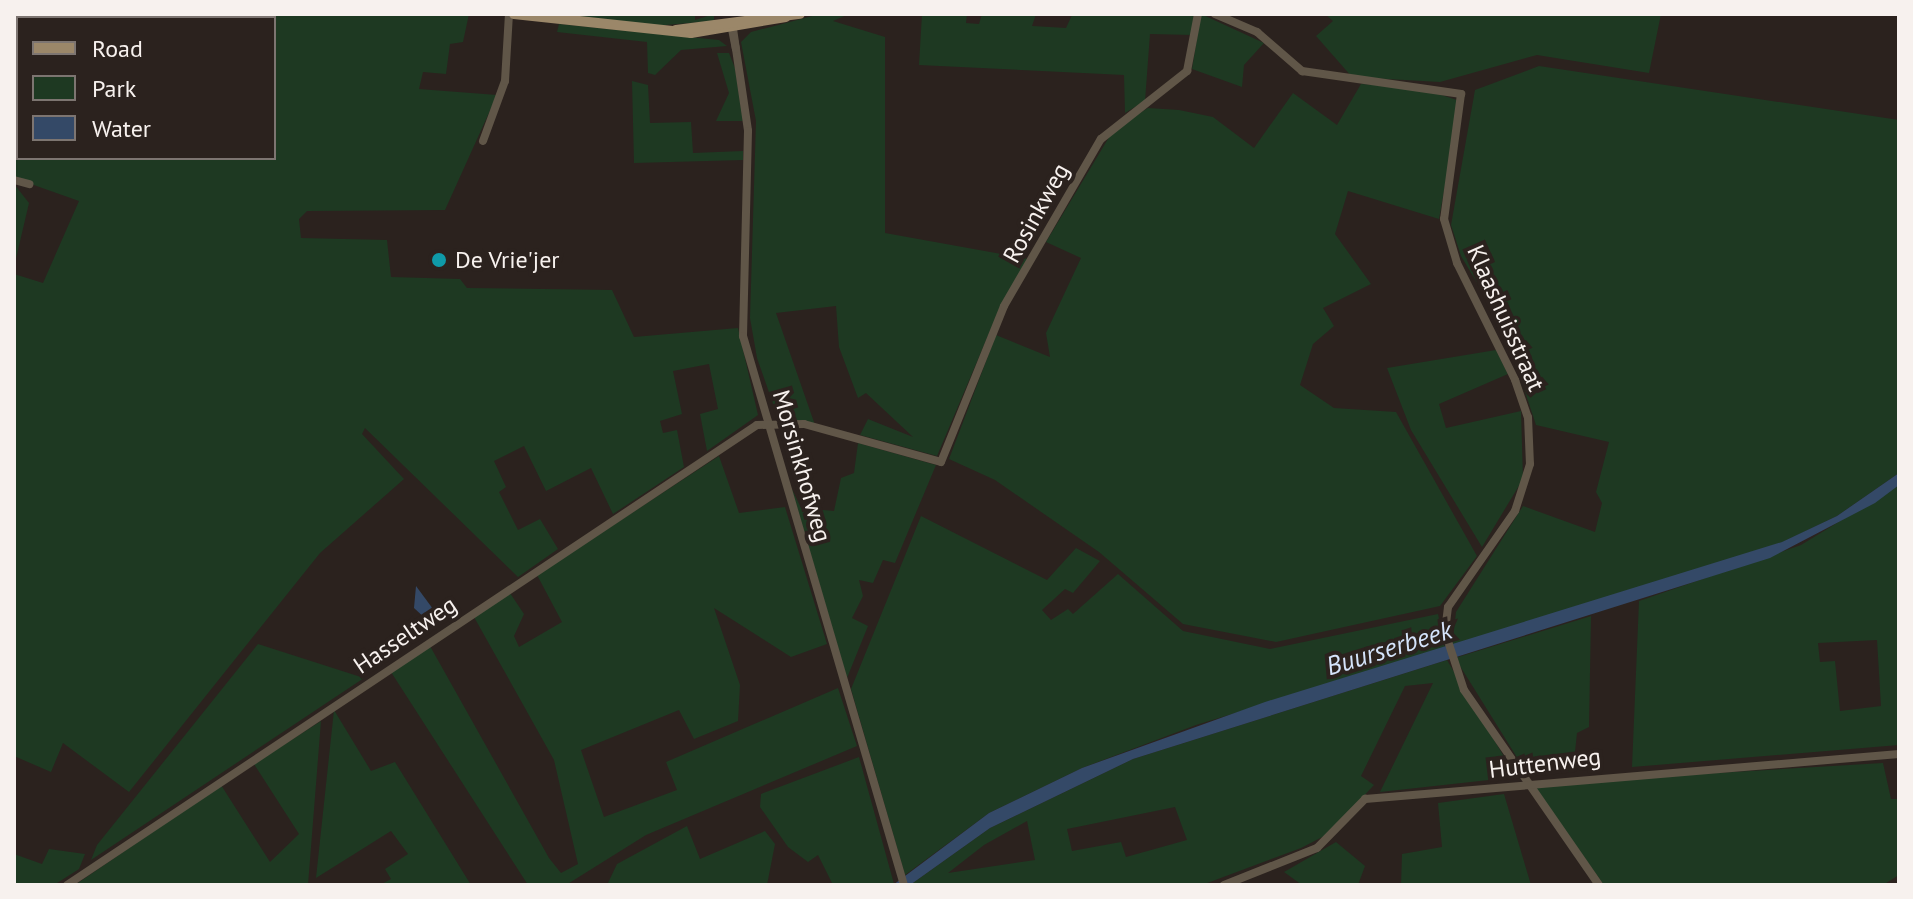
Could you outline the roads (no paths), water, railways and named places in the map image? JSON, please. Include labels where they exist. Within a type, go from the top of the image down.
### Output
[{"type":"main road","points":[[512,14],[674,31],[732,28],[800,14]]},
{"type":"main road","points":[[539,14],[554,20]]},
{"type":"street","points":[[483,141],[505,81],[512,14]]},
{"type":"street","name":"Rosinkweg","points":[[768,422],[804,424],[941,462],[1004,306],[1101,139],[1187,71],[1198,14]]},
{"type":"street","name":"Klaashuisstraat","points":[[1215,14],[1257,32],[1302,71],[1461,94],[1444,219],[1457,263],[1515,380],[1528,417],[1530,464],[1515,511],[1448,607],[1448,642],[1455,669],[1527,782],[1599,885]]},
{"type":"street","name":"Morsinkhofweg","points":[[732,28],[748,131],[741,320],[904,885]]},
{"type":"street","points":[[14,180],[29,184]]},
{"type":"street","name":"Hasseltweg","points":[[67,885],[768,422]]},
{"type":"street","name":"Huttenweg","points":[[1224,885],[1317,848],[1365,799],[1527,782],[1899,754]]},
{"type":"water","points":[[1899,473],[1899,485],[1875,503],[1770,558],[1133,759],[990,828],[910,885],[893,885],[989,813],[1082,768],[1265,702],[1782,542],[1837,516]]},
{"type":"water","points":[[416,586],[433,609],[427,620],[414,608]]},
{"type":"place","name":"De Vrie'jer","points":[[439,260]]},
{"type":"water label","name":"Buurserbeek","points":[[1389,648]]}]
